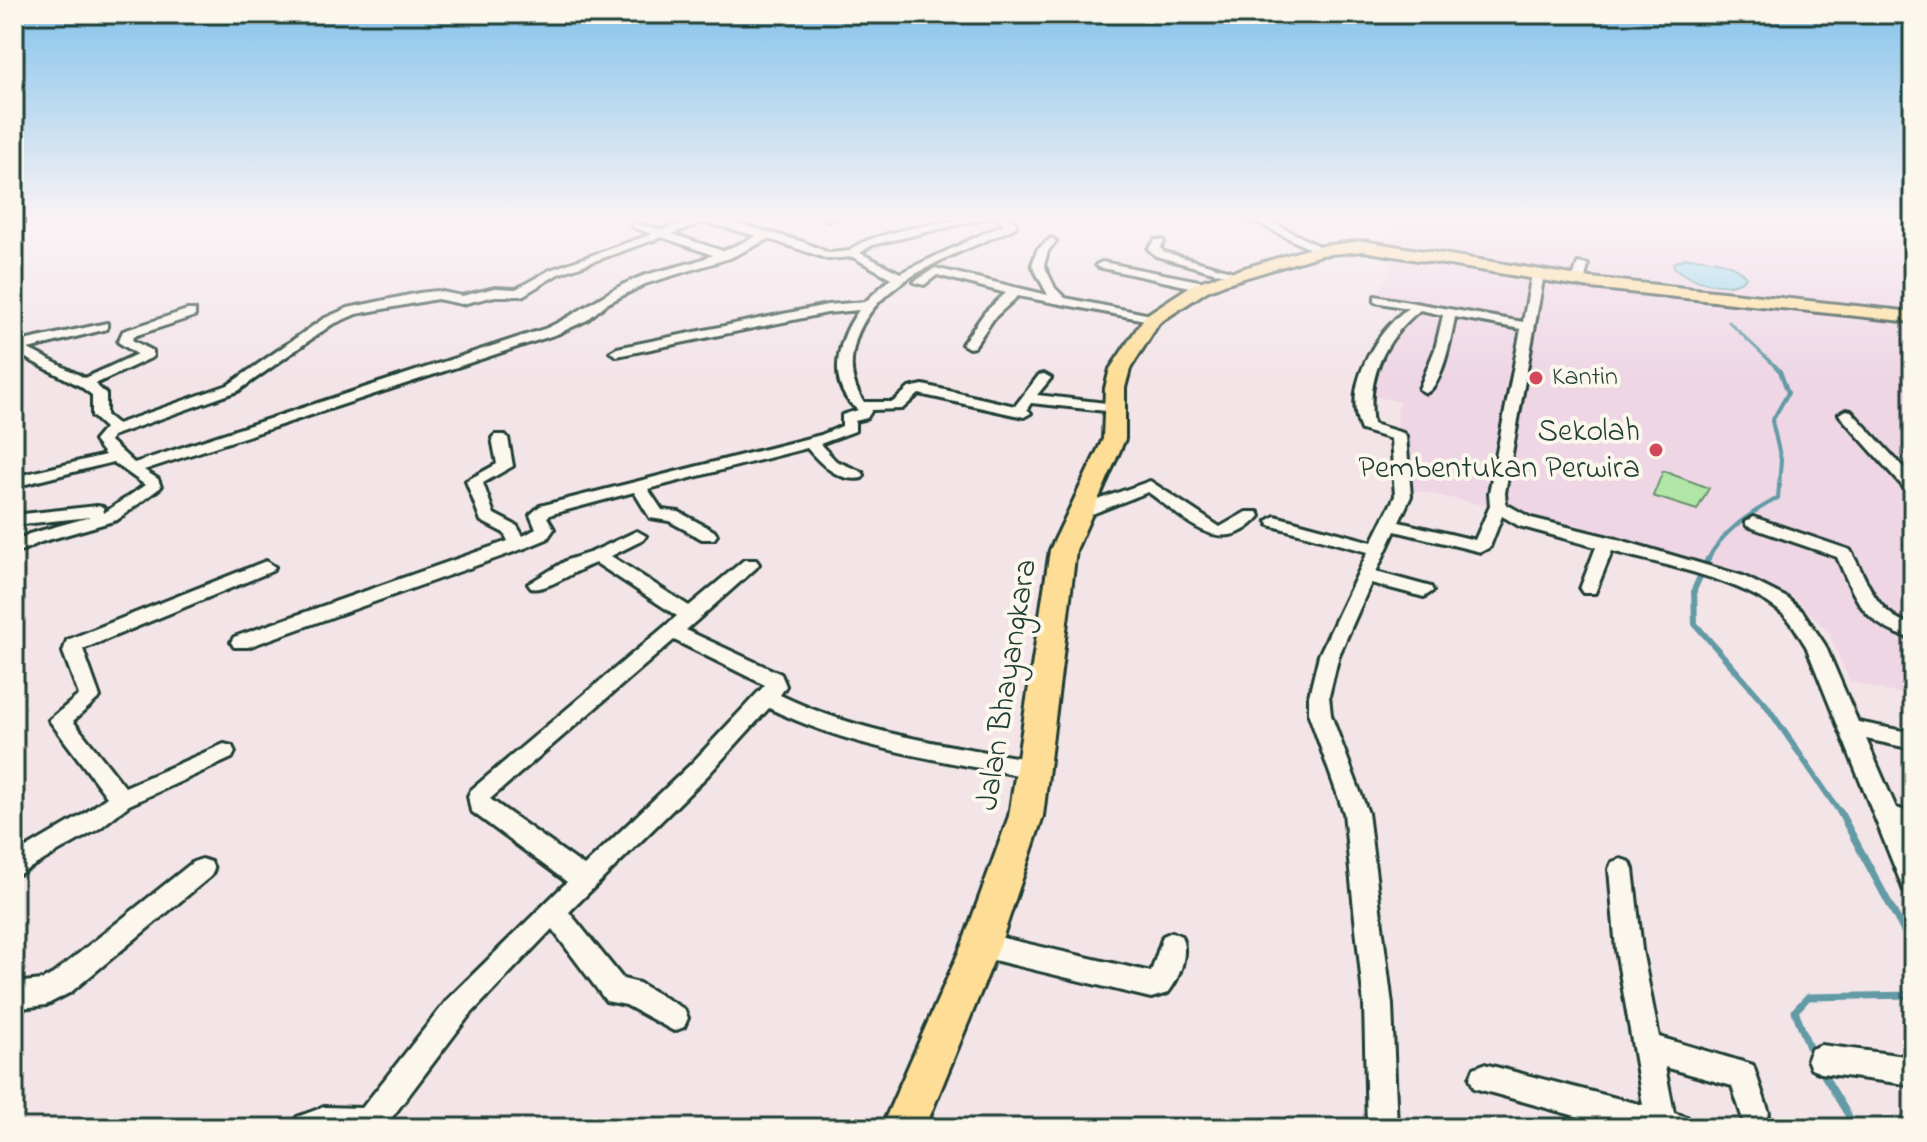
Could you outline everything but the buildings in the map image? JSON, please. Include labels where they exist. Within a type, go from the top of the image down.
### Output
[{"type":"highway","name":"Jalan Bhayangkara","points":[[903,1128],[981,945],[1026,816],[1057,575],[1063,550],[1114,439],[1120,369],[1152,319],[1204,286],[1248,270]]},
{"type":"highway","name":"Jalan Bhayangkara","points":[[1517,270],[1635,288],[1913,315]]},
{"type":"highway","name":"Jalan Bhayangkara","points":[[1538,274],[1580,271],[1913,315]]},
{"type":"street","points":[[14,549],[35,538],[111,516],[153,487],[152,482],[115,457],[102,441],[113,428],[233,388],[327,322],[352,311],[428,296],[462,300],[495,292],[518,293],[559,270]]},
{"type":"street","points":[[132,469],[552,331],[583,317],[602,301],[641,281],[677,270]]},
{"type":"street","points":[[888,270],[899,278],[917,283],[935,271],[1063,303],[1152,319]]},
{"type":"street","points":[[916,270],[883,288],[869,305],[849,344],[843,369],[852,396],[866,408],[897,406],[914,391],[923,389],[1023,407],[1115,408]]},
{"type":"street","points":[[1041,270],[1050,290],[1063,303]]},
{"type":"street","points":[[1128,270],[1204,286]]},
{"type":"street","points":[[1221,270],[1235,274]]},
{"type":"street","points":[[1389,525],[1481,547],[1498,506],[1499,480],[1538,274]]},
{"type":"street","points":[[969,344],[989,315],[1015,292]]},
{"type":"street","points":[[1379,299],[1530,327]]},
{"type":"street","points":[[617,352],[827,309],[869,305]]},
{"type":"street","points":[[1382,1128],[1378,1005],[1356,813],[1320,715],[1319,696],[1329,655],[1403,496],[1398,436],[1366,427],[1362,395],[1380,345],[1400,320],[1417,307]]},
{"type":"street","points":[[1426,389],[1442,349],[1450,312]]},
{"type":"street","points":[[85,383],[148,354],[125,342],[128,334],[191,313]]},
{"type":"street","points":[[15,347],[102,326]]},
{"type":"street","points":[[15,347],[85,383],[99,394],[99,416],[113,428]]},
{"type":"street","points":[[1023,407],[1044,378]]},
{"type":"street","points":[[241,642],[519,544],[544,532],[538,515],[541,512],[810,442],[850,428],[847,418],[862,415],[866,408]]},
{"type":"street","points":[[1846,414],[1913,488]]},
{"type":"street","points":[[500,438],[505,466],[474,481],[487,517],[511,530],[519,544]]},
{"type":"street","points":[[810,442],[830,464],[856,475]]},
{"type":"street","points":[[14,482],[115,457]]},
{"type":"street","points":[[1081,512],[1150,486],[1220,533],[1228,532],[1252,516]]},
{"type":"street","points":[[639,487],[656,514],[673,516],[708,535]]},
{"type":"street","points":[[14,520],[100,511],[131,503]]},
{"type":"street","points":[[1498,506],[1525,522],[1737,580],[1765,592],[1796,616],[1820,656],[1913,883]]},
{"type":"street","points":[[1275,521],[1377,549]]},
{"type":"street","points":[[1753,522],[1844,554],[1872,612],[1894,628],[1913,632]]},
{"type":"street","points":[[537,584],[573,564],[598,556],[637,536]]},
{"type":"street","points":[[1589,589],[1607,542]]},
{"type":"street","points":[[598,556],[690,616]]},
{"type":"street","points":[[584,880],[479,804],[479,796],[750,564]]},
{"type":"street","points":[[121,799],[60,720],[90,697],[73,652],[74,645],[266,567]]},
{"type":"street","points":[[1364,575],[1424,591]]},
{"type":"street","points":[[308,1128],[327,1120],[360,1126],[372,1119],[457,1009],[584,880],[682,788],[776,686],[774,679],[672,631]]},
{"type":"street","points":[[766,697],[829,726],[872,740],[1034,769]]},
{"type":"street","points":[[1849,728],[1913,741]]},
{"type":"street","points":[[14,867],[121,799],[224,752]]},
{"type":"street","points":[[1887,814],[1913,823]]},
{"type":"street","points":[[14,996],[46,992],[62,983],[202,869]]},
{"type":"street","points":[[1484,1078],[1667,1127],[1629,950],[1621,869]]},
{"type":"street","points":[[554,912],[616,992],[629,992],[674,1018]]},
{"type":"street","points":[[981,945],[1151,985],[1159,984],[1166,975],[1172,944]]},
{"type":"street","points":[[1648,1048],[1743,1075],[1754,1113]]},
{"type":"street","points":[[1821,1059],[1913,1071]]},
{"type":"shaded area","name":"Sekolah Pembentukan Perwira","points":[[1389,270],[1913,270],[1913,697],[1850,682],[1829,633],[1796,599],[1689,560],[1531,516],[1401,487],[1397,412],[1400,402],[1364,394],[1377,346],[1410,311],[1376,300]]},
{"type":"green space","points":[[1663,471],[1709,488],[1697,510],[1653,496]]},
{"type":"water","points":[[1679,270],[1739,270],[1746,277],[1731,285],[1721,285],[1699,281]]},
{"type":"waterway","points":[[1729,322],[1776,367]]},
{"type":"waterway","points":[[1707,560],[1720,541],[1737,524],[1778,498],[1781,460],[1772,421],[1788,393],[1776,367]]},
{"type":"waterway","points":[[1707,560],[1694,590],[1695,624],[1766,705],[1841,814]]},
{"type":"waterway","points":[[1840,812],[1913,948]]},
{"type":"waterway","points":[[1812,1055],[1795,1011],[1808,997],[1913,995]]},
{"type":"waterway","points":[[1819,1067],[1856,1128]]},
{"type":"place","name":"Kantin","points":[[1536,378]]},
{"type":"place","name":"Sekolah Pembentukan Perwira","points":[[1656,450]]}]
